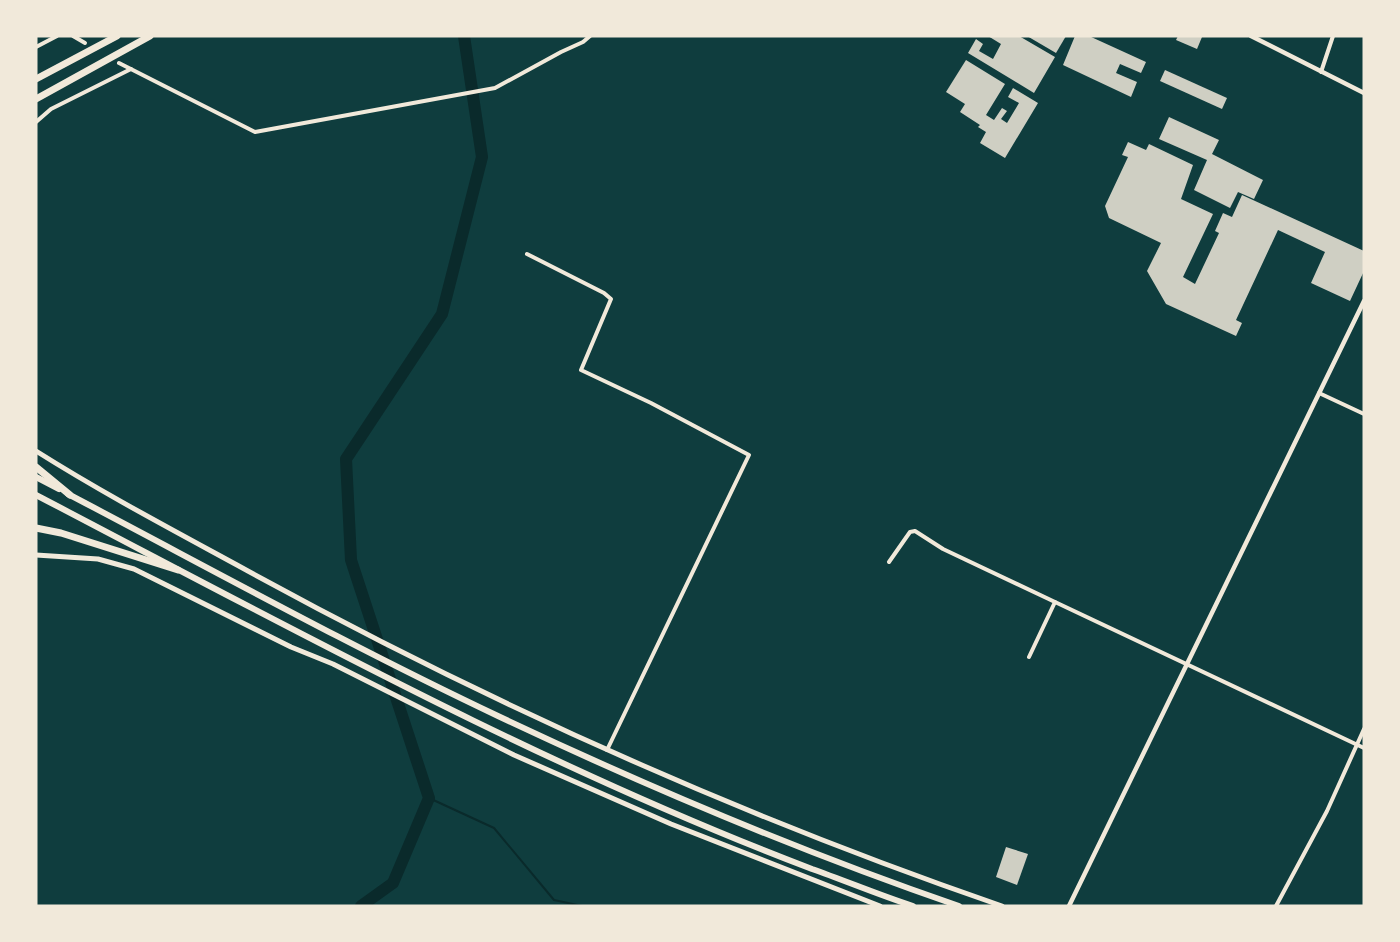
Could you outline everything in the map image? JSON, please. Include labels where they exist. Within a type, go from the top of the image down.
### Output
[{"type":"highway","points":[[36,79],[117,36]]},
{"type":"highway","points":[[36,99],[150,36]]},
{"type":"highway","points":[[36,467],[70,495]]},
{"type":"highway","points":[[36,528],[61,532],[178,570]]},
{"type":"main road","points":[[36,451],[79,478],[360,632],[503,703],[704,794],[908,874],[1002,906]]},
{"type":"main road","points":[[36,477],[400,668],[497,716],[699,806],[903,887],[959,906]]},
{"type":"main road","points":[[36,495],[408,690],[538,752],[715,831],[913,906]]},
{"type":"main road","points":[[36,555],[98,559],[134,569],[291,647],[333,664],[514,755],[671,824],[879,906]]},
{"type":"street","points":[[36,47],[57,36]]},
{"type":"street","points":[[74,36],[85,43]]},
{"type":"street","points":[[119,63],[255,132],[495,88],[583,42],[590,36]]},
{"type":"street","points":[[1251,36],[1364,93]]},
{"type":"street","points":[[1321,72],[1333,36]]},
{"type":"street","points":[[36,122],[51,109],[130,69]]},
{"type":"street","points":[[527,254],[604,293],[611,299],[582,370],[661,408],[749,455],[709,543],[673,611],[606,750]]},
{"type":"street","points":[[1069,906],[1364,301]]},
{"type":"street","points":[[1319,393],[1364,414]]},
{"type":"street","points":[[889,562],[910,532],[915,531],[943,549],[1364,748]]},
{"type":"street","points":[[1029,657],[1055,603]]},
{"type":"street","points":[[1276,906],[1327,811],[1364,729]]},
{"type":"building","points":[[988,36],[1019,36],[1055,57],[1034,93],[968,53],[976,39],[983,44],[979,51],[993,59],[1001,44]]},
{"type":"building","points":[[1027,36],[1066,36],[1056,53]]},
{"type":"building","points":[[1075,36],[1089,36],[1146,62],[1141,73],[1120,64],[1116,73],[1137,82],[1131,97],[1063,65]]},
{"type":"building","points":[[1178,36],[1202,37],[1197,49],[1176,40]]},
{"type":"building","points":[[966,60],[1005,84],[986,115],[994,120],[1002,108],[1007,111],[1001,119],[1007,123],[1019,103],[1008,97],[1013,88],[1038,103],[1005,158],[980,143],[986,132],[978,127],[980,125],[960,112],[965,104],[946,92]]},
{"type":"building","points":[[1165,70],[1227,98],[1222,109],[1160,81]]},
{"type":"building","points":[[1169,117],[1219,140],[1212,154],[1263,180],[1254,199],[1238,192],[1230,208],[1194,190],[1207,160],[1159,139]]},
{"type":"building","points":[[1128,142],[1146,150],[1149,144],[1193,165],[1181,199],[1213,214],[1183,277],[1195,284],[1219,233],[1215,231],[1223,213],[1232,217],[1242,195],[1364,251],[1364,271],[1350,301],[1311,283],[1325,252],[1278,230],[1236,320],[1242,323],[1236,336],[1166,304],[1147,271],[1161,243],[1109,218],[1105,206],[1128,157],[1122,155]]},
{"type":"building","points":[[1006,847],[1028,854],[1017,885],[996,877]]},
{"type":"waterway","points":[[361,906],[393,883],[429,798],[351,560],[346,459],[442,314],[482,157],[464,36]]},
{"type":"waterway","points":[[429,798],[494,828],[554,900],[582,906]]}]
